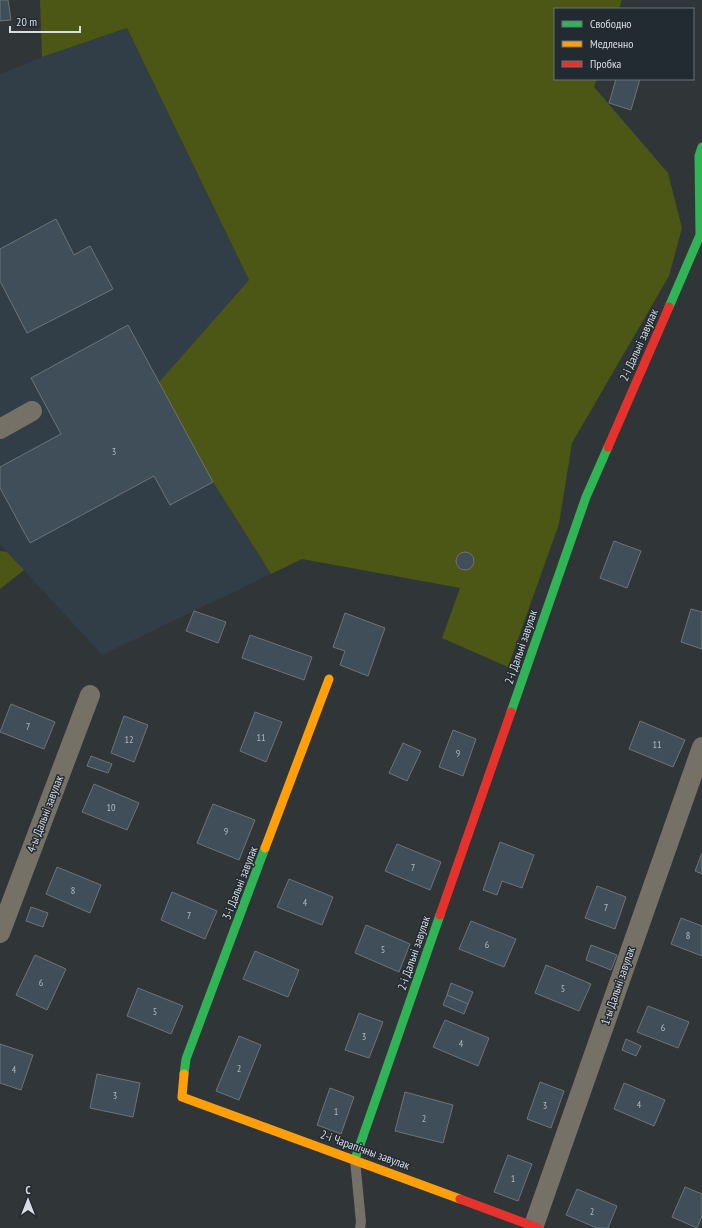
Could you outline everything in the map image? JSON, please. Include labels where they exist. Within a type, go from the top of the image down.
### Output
[{"type":"street","name":"2-і Дальні завулак","points":[[355,1159],[586,497],[700,235],[699,156],[702,146]]},
{"type":"street","points":[[0,429],[32,411]]},
{"type":"street","name":"3-і Дальні завулак","points":[[182,1097],[186,1059],[329,679]]},
{"type":"street","name":"4-ы Дальні завулак","points":[[0,933],[90,695]]},
{"type":"street","name":"1-ы Дальні завулак","points":[[536,1226],[702,747]]},
{"type":"street","name":"2-і Чарапічны завулак","points":[[182,1097],[536,1226]]},
{"type":"lane","points":[[355,1159],[361,1222],[360,1228]]},
{"type":"shaded area","points":[[127,28],[249,280],[159,382],[213,482],[271,574],[102,655],[0,544],[0,74],[42,57]]},
{"type":"green space","points":[[40,0],[622,0],[619,8],[554,8],[554,80],[597,80],[594,87],[668,173],[682,228],[669,276],[572,443],[559,524],[508,667],[442,638],[460,588],[302,559],[271,574],[213,482],[159,382],[249,280],[127,28],[42,57]]},
{"type":"green space","points":[[0,551],[7,552],[24,570],[0,589]]},
{"type":"building","points":[[0,0],[8,0],[11,20],[0,21]]},
{"type":"building","points":[[616,80],[640,80],[631,110],[609,103]]},
{"type":"building","points":[[56,219],[74,255],[90,246],[113,289],[27,333],[0,281],[0,249]]},
{"type":"building","points":[[128,325],[213,482],[170,505],[154,476],[30,543],[0,488],[0,467],[61,434],[31,378]]},
{"type":"building","points":[[614,541],[641,551],[627,588],[600,578]]},
{"type":"building","points":[[461,552],[469,552],[474,557],[472,568],[469,570],[461,570],[456,565],[456,557]]},
{"type":"building","points":[[691,609],[702,612],[702,649],[681,642]]},
{"type":"building","points":[[194,611],[226,622],[218,643],[186,631]]},
{"type":"building","points":[[345,613],[385,628],[368,676],[340,665],[345,651],[333,647]]},
{"type":"building","points":[[250,635],[312,657],[304,680],[242,658]]},
{"type":"building","points":[[11,704],[55,722],[44,749],[0,732]]},
{"type":"building","points":[[255,712],[282,722],[266,762],[240,751]]},
{"type":"building","points":[[124,716],[148,725],[134,762],[111,753]]},
{"type":"building","points":[[640,721],[685,740],[673,767],[629,749]]},
{"type":"building","points":[[453,730],[476,739],[463,776],[439,767]]},
{"type":"building","points":[[403,743],[421,751],[407,781],[389,773]]},
{"type":"building","points":[[91,756],[112,764],[108,773],[87,766]]},
{"type":"building","points":[[94,784],[139,803],[127,830],[82,812]]},
{"type":"building","points":[[213,804],[255,820],[239,860],[197,843]]},
{"type":"building","points":[[500,842],[534,855],[522,888],[502,881],[497,895],[483,890]]},
{"type":"building","points":[[397,844],[441,862],[430,890],[385,871]]},
{"type":"building","points":[[702,853],[702,874],[695,871]]},
{"type":"building","points":[[57,867],[101,885],[90,913],[46,894]]},
{"type":"building","points":[[289,879],[333,897],[322,925],[277,907]]},
{"type":"building","points":[[597,886],[626,897],[615,929],[585,918]]},
{"type":"building","points":[[172,892],[217,911],[205,939],[161,920]]},
{"type":"building","points":[[31,907],[48,913],[43,927],[26,921]]},
{"type":"building","points":[[681,918],[702,926],[702,956],[671,944]]},
{"type":"building","points":[[471,921],[516,939],[504,967],[459,949]]},
{"type":"building","points":[[366,925],[410,944],[399,972],[355,953]]},
{"type":"building","points":[[591,945],[617,955],[611,970],[586,960]]},
{"type":"building","points":[[255,951],[299,970],[288,997],[243,979]]},
{"type":"building","points":[[35,955],[66,969],[47,1010],[16,995]]},
{"type":"building","points":[[546,965],[591,984],[579,1011],[535,993]]},
{"type":"building","points":[[451,983],[473,992],[468,1004],[447,995]]},
{"type":"building","points":[[138,988],[183,1006],[171,1034],[127,1016]]},
{"type":"building","points":[[447,995],[468,1004],[464,1014],[443,1005]]},
{"type":"building","points":[[648,1006],[689,1022],[678,1048],[637,1032]]},
{"type":"building","points":[[359,1013],[383,1022],[369,1058],[345,1050]]},
{"type":"building","points":[[445,1020],[489,1038],[478,1066],[433,1047]]},
{"type":"building","points":[[239,1036],[261,1045],[239,1100],[216,1091]]},
{"type":"building","points":[[626,1039],[641,1046],[636,1056],[622,1050]]},
{"type":"building","points":[[0,1044],[33,1055],[21,1090],[0,1083]]},
{"type":"building","points":[[97,1074],[140,1083],[133,1117],[90,1108]]},
{"type":"building","points":[[540,1082],[564,1091],[551,1128],[527,1119]]},
{"type":"building","points":[[624,1083],[665,1100],[654,1126],[614,1109]]},
{"type":"building","points":[[330,1088],[354,1097],[341,1134],[317,1125]]},
{"type":"building","points":[[405,1092],[453,1105],[443,1143],[395,1131]]},
{"type":"building","points":[[508,1155],[532,1164],[518,1201],[494,1192]]},
{"type":"building","points":[[685,1187],[702,1194],[702,1216],[697,1228],[672,1217]]},
{"type":"building","points":[[577,1189],[617,1206],[608,1228],[597,1228],[566,1215]]},
{"type":"traffic: fast","points":[[669,307],[700,235],[699,156],[702,147]]},
{"type":"traffic: fast","points":[[511,712],[586,497],[608,447]]},
{"type":"traffic: fast","points":[[184,1074],[186,1059],[265,848]]},
{"type":"traffic: fast","points":[[355,1159],[440,915]]},
{"type":"traffic: slow","points":[[265,848],[329,679]]},
{"type":"traffic: slow","points":[[184,1074],[182,1097],[460,1199]]},
{"type":"traffic: jam","points":[[608,447],[669,307]]},
{"type":"traffic: jam","points":[[440,915],[511,712]]},
{"type":"traffic: jam","points":[[460,1199],[538,1228]]}]
